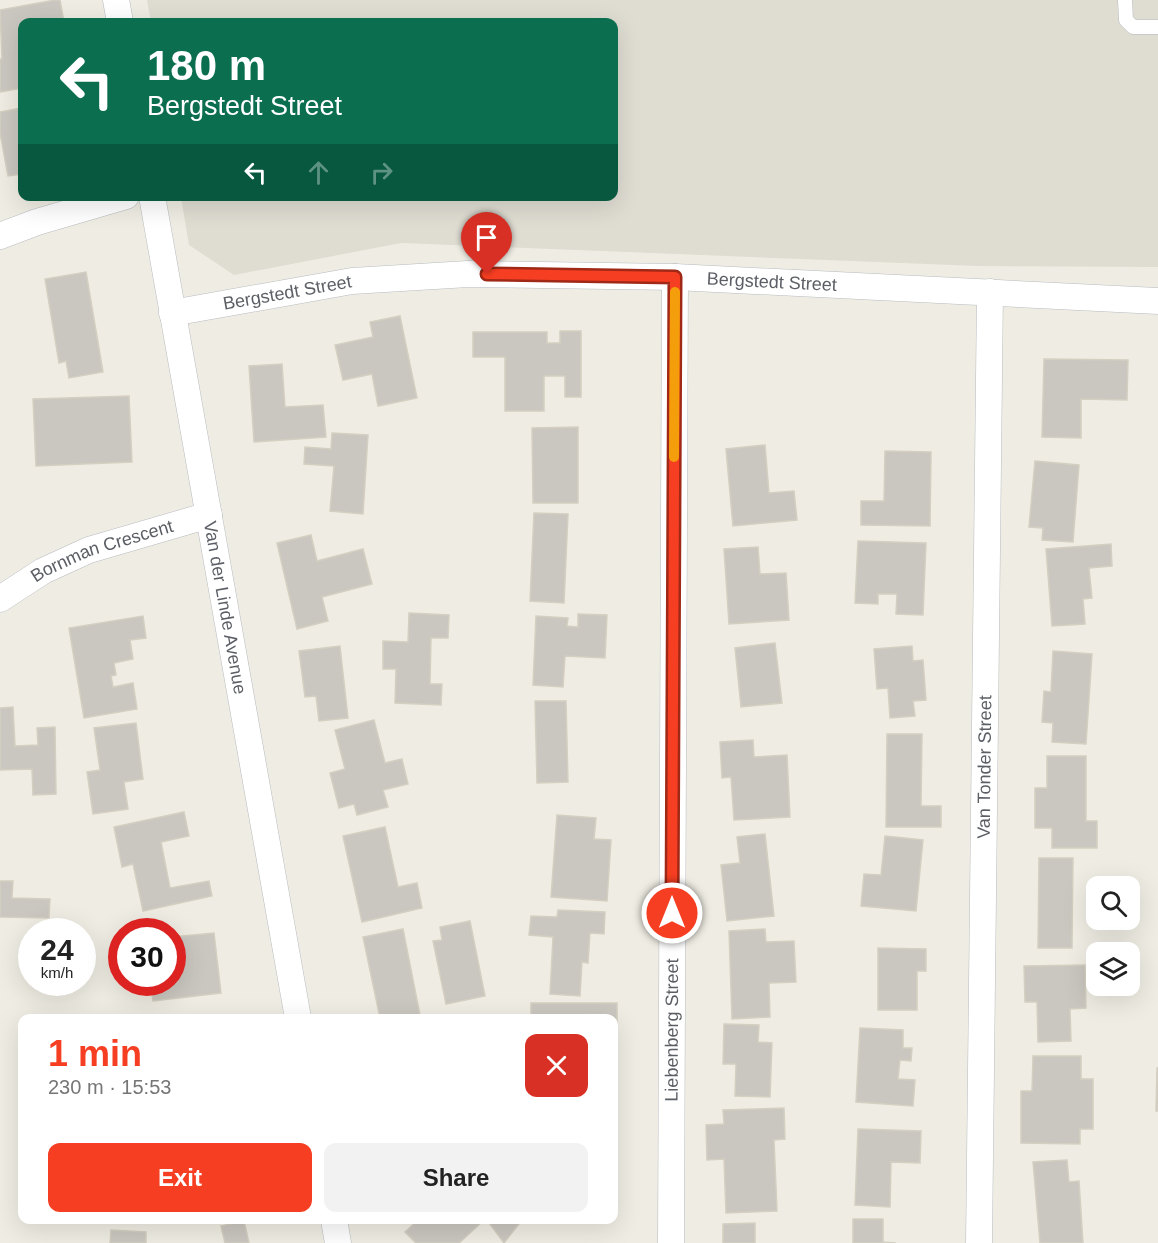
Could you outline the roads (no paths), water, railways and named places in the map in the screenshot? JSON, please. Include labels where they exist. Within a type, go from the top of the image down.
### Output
[{"type":"street","points":[[116,0],[119,18]]},
{"type":"street","points":[[0,236],[37,222],[109,201]]},
{"type":"street","name":"Van der Linde Avenue","points":[[153,201],[297,1014]]},
{"type":"street","name":"Bergstedt Street","points":[[172,313],[352,281],[468,274],[675,277],[1158,301]]},
{"type":"street","name":"Liebenberg Street","points":[[671,1243],[675,277]]},
{"type":"street","name":"Van Tonder Street","points":[[979,1243],[990,292]]},
{"type":"street","name":"Bornman Crescent","points":[[0,599],[43,571],[89,550],[209,515]]},
{"type":"street","points":[[335,1224],[338,1243]]},
{"type":"lane","points":[[1125,0],[1126,20],[1133,27],[1158,27]]}]
